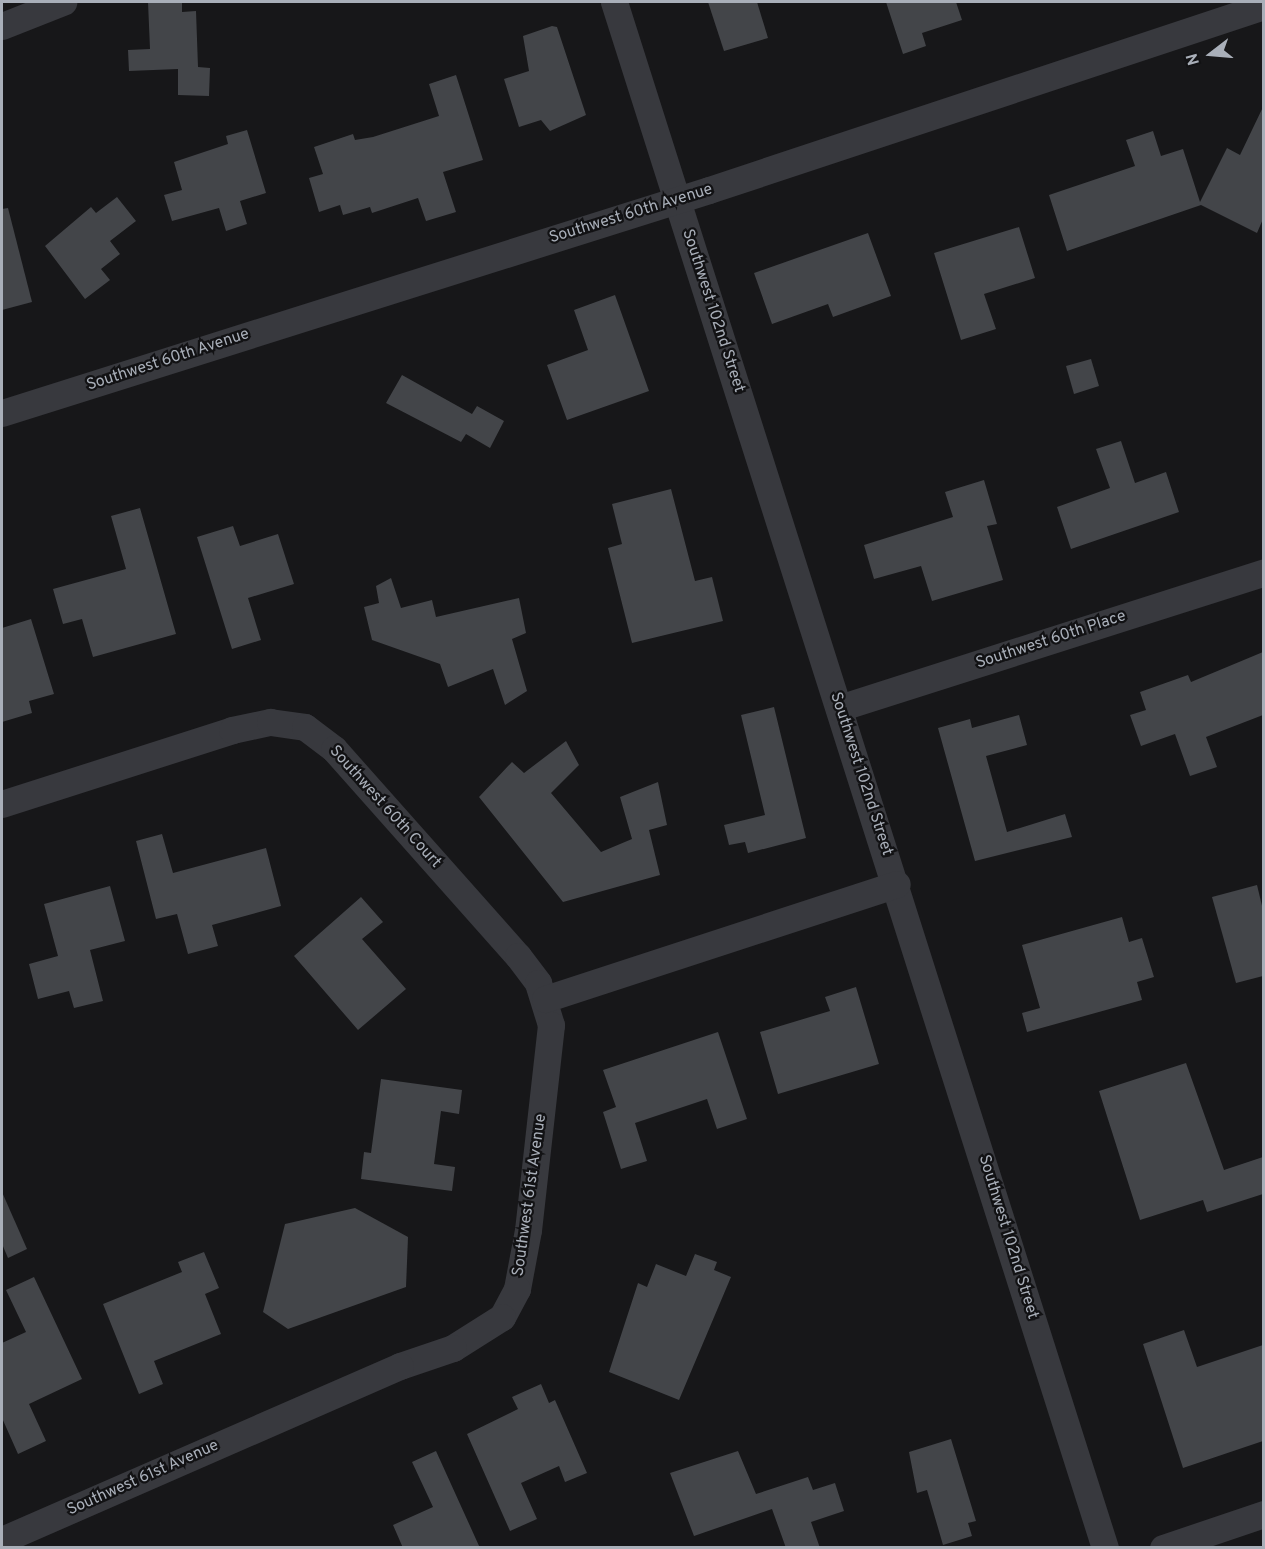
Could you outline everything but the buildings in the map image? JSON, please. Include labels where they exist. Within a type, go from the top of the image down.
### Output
[{"type":"street","points":[[2,26],[63,2]]},
{"type":"street","name":"Southwest 102nd Street","points":[[614,2],[897,884],[1105,1548]]},
{"type":"street","name":"Southwest 60th Avenue","points":[[2,413],[677,200],[1262,8]]},
{"type":"street","name":"Southwest 60th Place","points":[[839,708],[1263,572]]},
{"type":"street","name":"Southwest 60th Court","points":[[2,804],[232,730],[270,722],[305,727],[334,749],[480,912],[529,970],[545,999]]},
{"type":"street","points":[[545,999],[897,884]]},
{"type":"street","name":"Southwest 61st Avenue","points":[[2,1540],[400,1366],[453,1348],[502,1317],[517,1289],[528,1230],[551,1036],[545,999]]},
{"type":"street","points":[[1164,1548],[1263,1514]]}]
